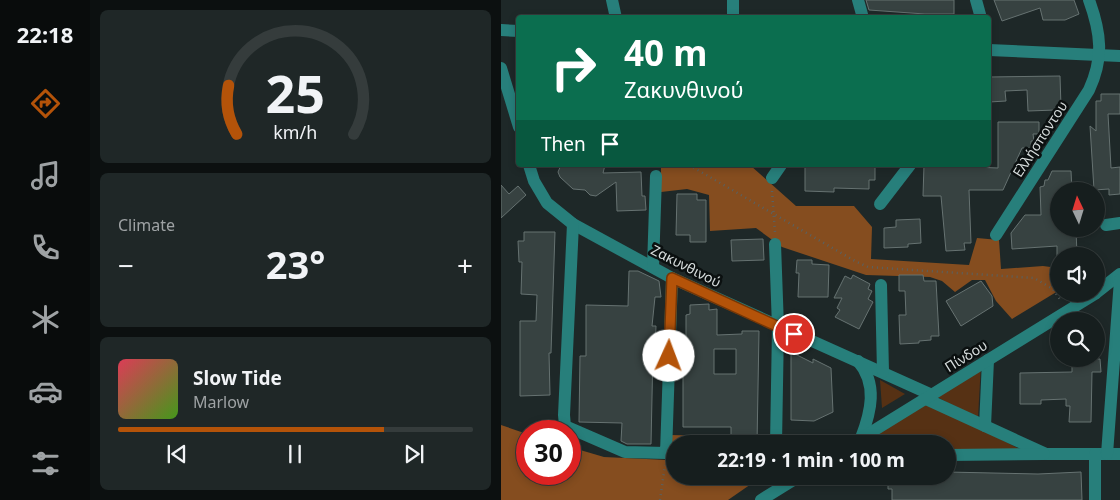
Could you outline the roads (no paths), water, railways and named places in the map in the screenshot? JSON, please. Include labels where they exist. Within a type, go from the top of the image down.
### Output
[{"type":"street","points":[[612,0],[614,15]]},
{"type":"street","points":[[733,0],[733,15]]},
{"type":"street","points":[[858,0],[862,15]]},
{"type":"street","points":[[976,0],[980,15]]},
{"type":"street","name":"Ελλήσποντου","points":[[996,235],[1089,90],[1097,73],[1100,55],[1097,20],[1089,0]]},
{"type":"street","points":[[501,30],[516,31]]},
{"type":"street","points":[[991,50],[1120,56]]},
{"type":"street","points":[[502,72],[516,117]]},
{"type":"street","name":"Ζακυνθινού","points":[[530,167],[534,181],[547,203],[573,224],[672,278],[778,327],[883,372],[985,426],[1046,454],[1107,454]]},
{"type":"street","points":[[772,178],[780,167]]},
{"type":"street","points":[[880,204],[908,167]]},
{"type":"street","points":[[653,267],[656,176]]},
{"type":"street","points":[[1106,225],[1120,223]]},
{"type":"street","points":[[573,224],[563,415],[565,426],[625,452],[666,453],[672,278]]},
{"type":"street","points":[[775,244],[778,327],[776,435]]},
{"type":"street","name":"Πίνδου","points":[[1105,285],[1120,274]]},
{"type":"street","points":[[1095,500],[1107,454],[1120,280]]},
{"type":"street","points":[[881,285],[883,372]]},
{"type":"street","name":"Πίνδου","points":[[867,435],[1082,302]]},
{"type":"street","points":[[985,426],[988,360]]},
{"type":"street","points":[[858,361],[870,379],[871,394],[869,419],[860,435]]},
{"type":"street","points":[[956,455],[1046,454]]},
{"type":"street","points":[[775,485],[775,492]]},
{"type":"street","points":[[761,500],[786,485]]}]
